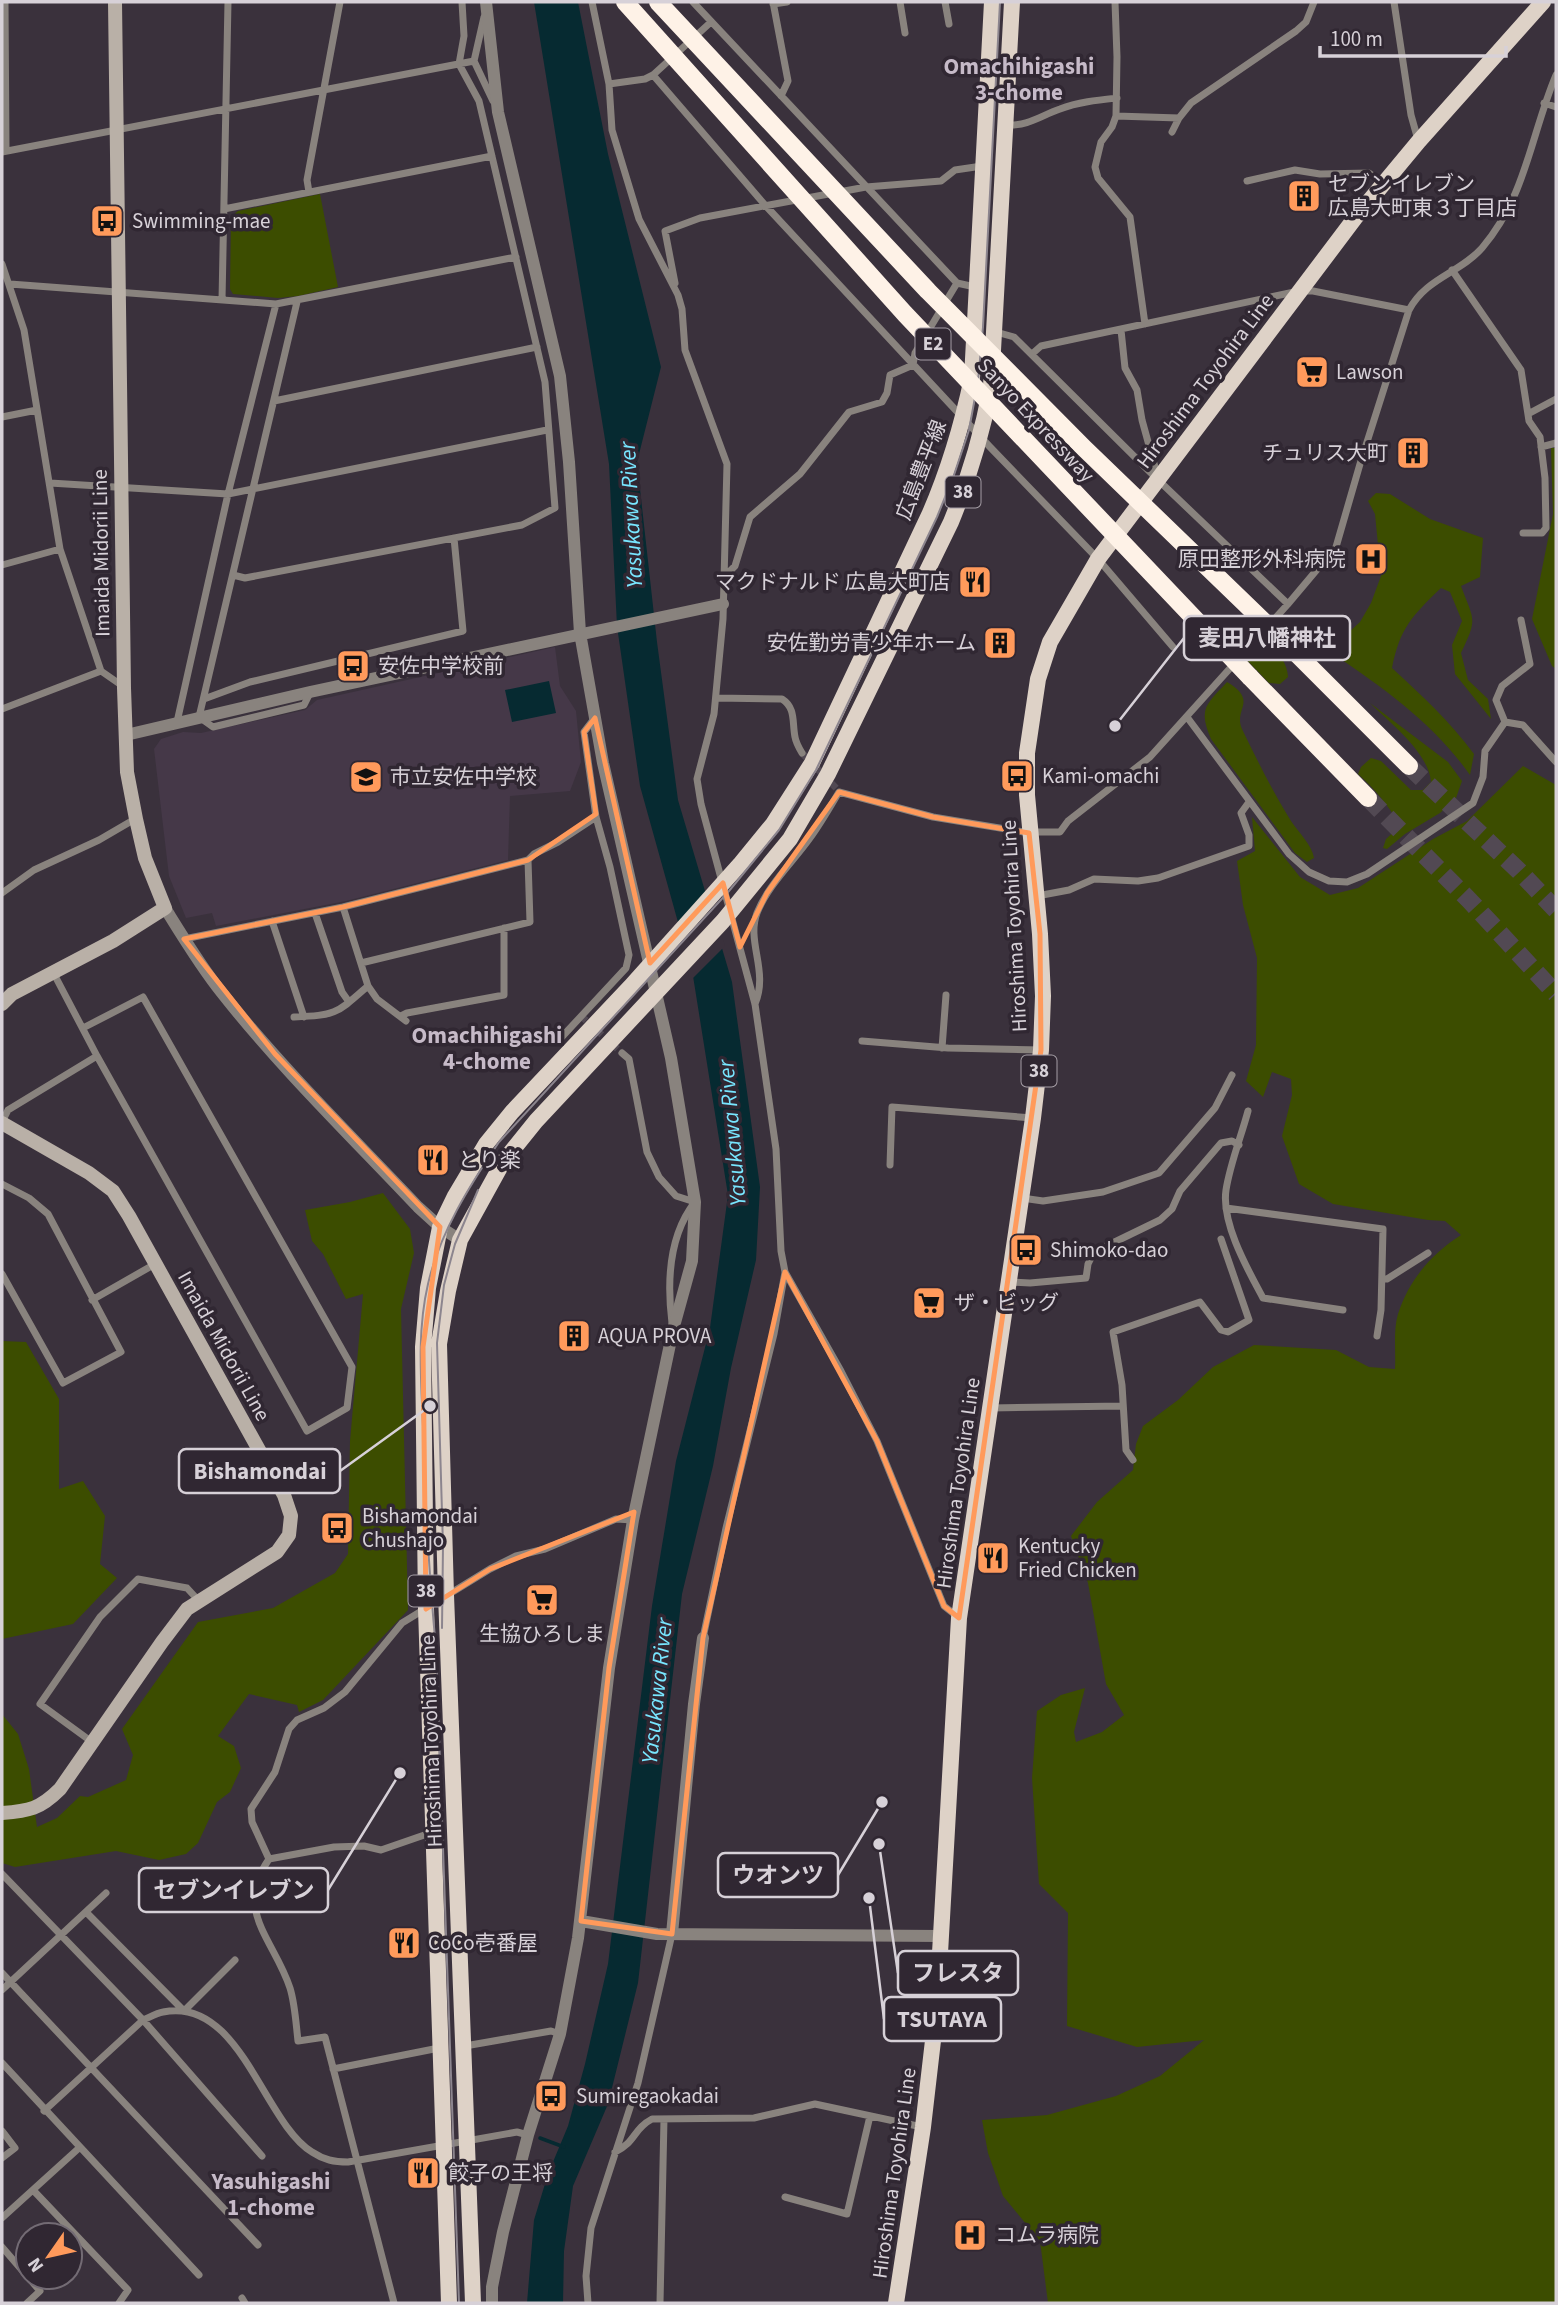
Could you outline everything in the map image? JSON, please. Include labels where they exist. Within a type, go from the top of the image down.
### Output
[{"type":"highway","name":"Sanyo Expressway","points":[[625,2],[905,314],[1368,798]]},
{"type":"highway","name":"Sanyo Expressway","points":[[658,2],[928,291],[1409,766]]},
{"type":"main road","name":"Imaida Midorii Line","points":[[116,2],[127,772],[145,859],[165,908]]},
{"type":"main road","name":"広島豊平線","points":[[711,896],[772,824],[812,763],[946,475],[963,419],[971,378],[992,2]]},
{"type":"main road","name":"Hiroshima Toyohira Line","points":[[473,2303],[439,1344],[448,1291],[460,1240],[503,1162],[536,1121],[727,916],[790,839],[828,774],[951,522],[968,481],[981,437],[991,387],[1012,2]]},
{"type":"main road","name":"Hiroshima Toyohira Line","points":[[896,2303],[932,2053],[959,1618],[1041,1050],[1043,996],[1030,833],[1027,753],[1038,679],[1050,642],[1098,559],[1158,478],[1383,183],[1543,2]]},
{"type":"main road","name":"Hiroshima Toyohira Line","points":[[450,2303],[439,2048],[426,1609],[423,1347],[428,1288],[440,1227],[455,1196],[495,1134],[512,1112],[711,896]]},
{"type":"main road","points":[[2,1004],[12,994],[113,941],[165,908]]},
{"type":"main road","name":"Imaida Midorii Line","points":[[2,1122],[89,1173],[113,1191],[284,1494],[291,1516],[289,1535],[277,1552],[187,1609],[60,1789],[47,1802],[29,1811],[2,1813]]},
{"type":"street","points":[[5,2],[4,152],[474,61]]},
{"type":"street","points":[[222,300],[228,2]]},
{"type":"street","points":[[309,192],[307,180],[340,2]]},
{"type":"street","points":[[233,575],[245,578],[522,525],[555,508],[545,382],[479,101],[459,64],[464,36],[462,2]]},
{"type":"street","points":[[592,2],[609,84],[612,130],[639,219],[678,295]]},
{"type":"street","points":[[692,2],[957,283],[976,288]]},
{"type":"street","points":[[781,96],[788,81],[773,3],[787,2]]},
{"type":"street","points":[[900,2],[905,33]]},
{"type":"street","points":[[944,2],[949,24]]},
{"type":"street","points":[[1115,2],[1116,116],[1101,142],[1095,167],[1098,178],[1130,217],[1144,324]]},
{"type":"street","points":[[1172,132],[1191,103],[1306,22],[1314,2]]},
{"type":"street","points":[[1394,2],[1411,116],[1419,141]]},
{"type":"street","points":[[487,5],[474,61],[498,111]]},
{"type":"street","points":[[487,5],[498,111],[560,376],[583,633],[595,718],[659,989],[695,1202],[692,1261],[673,1330],[633,1520],[609,1668],[585,1922],[560,2034],[528,2135],[503,2232],[492,2287],[492,2303]]},
{"type":"street","points":[[609,84],[645,79],[653,75],[711,22]]},
{"type":"street","points":[[653,75],[765,205],[963,419],[1098,559],[1173,647]]},
{"type":"street","points":[[755,1004],[761,984],[755,937],[756,915],[768,893],[812,835],[838,791],[933,817],[1030,833],[1060,832],[1068,821],[1150,757],[1288,604],[1336,547],[1409,310],[1427,286],[1481,250],[1508,211],[1520,185],[1544,103],[1556,75]]},
{"type":"street","points":[[1004,125],[1023,126],[1063,107],[1117,98]]},
{"type":"street","points":[[1544,103],[1556,107]]},
{"type":"street","points":[[1116,116],[1179,118]]},
{"type":"street","points":[[224,209],[492,156]]},
{"type":"street","points":[[959,1618],[944,1605],[877,1441],[785,1272],[781,1251],[776,1149],[755,1004],[727,916],[723,883],[701,804],[697,779],[716,698],[725,576],[727,464],[685,350],[682,309],[664,231],[700,218],[765,205],[866,187],[942,181],[955,170],[983,166]]},
{"type":"street","points":[[1248,181],[1295,170],[1320,174],[1369,173],[1383,183]]},
{"type":"street","points":[[10,284],[276,304],[516,257]]},
{"type":"street","points":[[2,264],[24,330],[60,549],[101,671],[124,688]]},
{"type":"street","points":[[1452,270],[1521,370],[1529,421],[1540,437],[1546,528],[1542,533],[1523,533]]},
{"type":"street","points":[[913,365],[915,354],[957,283]]},
{"type":"street","points":[[1032,354],[1041,346],[1299,292],[1313,291],[1409,310]]},
{"type":"street","points":[[199,717],[297,302]]},
{"type":"street","points":[[177,722],[228,494],[276,304]]},
{"type":"street","points":[[1121,330],[1125,368],[1137,390],[1142,420],[1158,478]]},
{"type":"street","points":[[995,332],[1014,337],[1288,604]]},
{"type":"street","points":[[274,401],[537,347]]},
{"type":"street","points":[[725,576],[735,566],[750,517],[800,474],[849,412],[882,402],[887,393],[890,375],[913,365]]},
{"type":"street","points":[[1528,414],[1556,399]]},
{"type":"street","points":[[2,417],[37,410]]},
{"type":"street","points":[[50,483],[228,494],[547,430]]},
{"type":"street","points":[[1541,447],[1556,443]]},
{"type":"street","points":[[204,699],[250,682],[463,631],[454,538]]},
{"type":"street","points":[[2,565],[60,549]]},
{"type":"street","points":[[126,735],[310,692],[723,604]]},
{"type":"street","points":[[1505,722],[1496,699],[1502,686],[1530,664],[1521,620]]},
{"type":"street","points":[[2,709],[101,671]]},
{"type":"street","points":[[716,698],[782,699],[790,704],[795,740],[802,753]]},
{"type":"street","points":[[1187,716],[1289,854],[1309,872],[1329,881],[1347,882],[1367,874],[1473,803],[1483,777],[1485,751],[1505,722]]},
{"type":"street","points":[[559,1040],[626,968],[629,955],[596,817],[584,732],[595,718]]},
{"type":"street","points":[[1505,722],[1523,724],[1556,762]]},
{"type":"street","points":[[1036,896],[1069,890],[1094,879],[1138,881],[1158,877],[1249,846],[1250,835],[1241,813],[1249,802]]},
{"type":"street","points":[[184,939],[343,907],[528,860],[596,817]]},
{"type":"street","points":[[2,893],[34,870],[99,840],[136,819]]},
{"type":"street","points":[[360,963],[530,922],[528,860]]},
{"type":"street","points":[[343,907],[368,986],[377,999],[403,1018],[407,1013],[503,995],[504,928]]},
{"type":"street","points":[[165,908],[222,994],[275,1054],[418,1207],[440,1227],[460,1240]]},
{"type":"street","points":[[315,912],[342,992],[349,1002]]},
{"type":"street","points":[[272,921],[304,1017]]},
{"type":"street","points":[[53,972],[97,1056],[307,1430],[347,1408],[352,1367],[143,997],[83,1028]]},
{"type":"street","points":[[295,1017],[327,1016],[368,986]]},
{"type":"street","points":[[942,1048],[946,995]]},
{"type":"street","points":[[862,1041],[942,1048],[1041,1050]]},
{"type":"street","points":[[622,1053],[629,1059],[647,1152],[659,1177],[676,1196],[695,1202]]},
{"type":"street","points":[[2,1122],[8,1110],[97,1056]]},
{"type":"street","points":[[1021,1198],[1043,1201],[1103,1192],[1159,1173],[1215,1108],[1232,1075]]},
{"type":"street","points":[[890,1165],[892,1107],[1033,1118]]},
{"type":"street","points":[[1248,1111],[1226,1191],[1229,1224],[1245,1262],[1263,1298],[1343,1310]]},
{"type":"street","points":[[1009,1282],[1086,1278],[1088,1264],[1094,1252],[1160,1220],[1172,1209],[1180,1191],[1221,1143],[1232,1141],[1239,1144]]},
{"type":"street","points":[[2,1184],[29,1198],[48,1214],[121,1352],[63,1384],[2,1274]]},
{"type":"street","points":[[673,1330],[668,1293],[671,1265],[685,1214],[695,1202]]},
{"type":"street","points":[[1226,1208],[1383,1229],[1377,1336]]},
{"type":"street","points":[[1133,1460],[1126,1450],[1122,1385],[1113,1332],[1200,1302],[1221,1330],[1228,1332],[1249,1320],[1221,1239]]},
{"type":"street","points":[[1382,1279],[1387,1279],[1428,1253]]},
{"type":"street","points":[[92,1300],[155,1264]]},
{"type":"street","points":[[588,2303],[586,2276],[591,2228],[638,2082],[668,1934],[703,1638],[726,1528],[774,1334],[785,1272]]},
{"type":"street","points":[[990,1408],[1123,1406]]},
{"type":"street","points":[[269,1859],[252,1822],[251,1809],[275,1772],[289,1729],[297,1720],[324,1708],[345,1692],[402,1623],[446,1595],[516,1556],[545,1549],[616,1519],[633,1520]]},
{"type":"street","points":[[93,1743],[40,1704],[100,1617],[138,1579],[187,1588],[199,1601]]},
{"type":"street","points":[[394,2303],[325,2038],[298,2041],[290,1988],[258,1922],[253,1900],[261,1871],[269,1859],[334,1847],[364,1846],[381,1850],[434,1832]]},
{"type":"street","points":[[2,1874],[143,2020],[262,2156]]},
{"type":"street","points":[[2,1990],[106,1893]]},
{"type":"street","points":[[86,1913],[184,2011],[212,2022],[236,2047],[296,2139],[311,2152],[330,2161],[357,2160],[517,2132],[528,2135]]},
{"type":"street","points":[[585,1922],[668,1934],[941,1936]]},
{"type":"street","points":[[44,2111],[143,2020],[163,2012],[184,2011],[235,1960]]},
{"type":"street","points":[[2,1973],[258,2245]]},
{"type":"street","points":[[464,2046],[551,2031],[560,2034]]},
{"type":"street","points":[[333,2069],[439,2048]]},
{"type":"street","points":[[2,2063],[199,2276]]},
{"type":"street","points":[[615,2152],[628,2146],[642,2124],[652,2119],[754,2118],[815,2104],[923,2127]]},
{"type":"street","points":[[785,2197],[847,2214],[870,2116]]},
{"type":"street","points":[[660,2303],[664,2119]]},
{"type":"street","points":[[2,2131],[15,2148],[2,2158]]},
{"type":"street","points":[[2,2218],[79,2148]]},
{"type":"street","points":[[33,2190],[128,2290],[119,2303]]},
{"type":"street","points":[[2,2247],[40,2291],[27,2303]]},
{"type":"highlighted area","points":[[595,718],[650,963],[723,883],[740,947],[767,893],[839,792],[933,817],[1029,833],[1040,934],[1041,1050],[959,1618],[944,1606],[877,1441],[785,1272],[703,1638],[672,1934],[581,1921],[609,1668],[634,1512],[490,1569],[426,1609],[423,1347],[440,1227],[275,1054],[184,939],[343,907],[528,860],[596,814],[584,732]]},
{"type":"shaded area","name":"市立安佐中学校","points":[[555,647],[560,686],[576,711],[581,762],[570,791],[510,796],[508,860],[346,901],[216,926],[212,913],[186,918],[169,876],[154,749],[161,739],[183,732],[201,733],[305,710],[317,700]]},
{"type":"green space","points":[[320,194],[338,287],[278,298],[233,294],[230,289],[231,217],[238,211]]},
{"type":"green space","points":[[1551,448],[1556,448],[1556,669],[1552,666],[1532,619],[1553,514]]},
{"type":"green space","points":[[1376,493],[1390,494],[1430,519],[1483,538],[1480,577],[1461,586],[1469,606],[1472,626],[1461,653],[1468,680],[1488,699],[1491,719],[1455,674],[1452,645],[1462,621],[1450,592],[1441,588],[1415,615],[1403,632],[1392,668],[1445,719],[1474,754],[1470,775],[1425,724],[1391,695],[1335,655],[1335,645],[1360,622],[1371,603],[1381,576],[1375,514],[1368,501]]},
{"type":"green space","points":[[1262,639],[1280,656],[1285,665],[1288,677],[1280,684],[1269,683],[1244,657]]},
{"type":"green space","points":[[1227,682],[1242,695],[1240,722],[1253,752],[1284,810],[1311,848],[1314,858],[1307,862],[1295,853],[1211,739],[1205,720],[1206,708]]},
{"type":"green space","points":[[1370,703],[1448,762],[1462,781],[1456,798],[1440,813],[1405,834],[1387,849],[1383,848],[1386,839],[1400,826],[1381,798],[1358,774],[1361,767],[1371,758],[1381,761],[1411,790],[1423,790],[1431,782],[1429,771],[1416,750]]},
{"type":"green space","points":[[1523,766],[1556,785],[1556,2303],[1048,2303],[1040,2241],[1003,2196],[988,2153],[982,2120],[1047,2115],[1116,2096],[1160,2076],[1204,2040],[1137,2047],[1067,2026],[1068,1913],[1039,1884],[1032,1778],[1037,1711],[1061,1695],[1085,1688],[1074,1732],[1076,1742],[1102,1732],[1124,1715],[1106,1684],[1088,1583],[1071,1536],[1097,1502],[1133,1470],[1136,1444],[1143,1426],[1178,1400],[1213,1367],[1254,1345],[1336,1350],[1369,1367],[1395,1369],[1396,1320],[1408,1290],[1431,1259],[1461,1235],[1445,1221],[1333,1204],[1299,1184],[1282,1136],[1292,1095],[1291,1079],[1272,1072],[1263,1097],[1246,1081],[1256,1045],[1257,958],[1243,905],[1237,861],[1255,851],[1252,817],[1300,877],[1330,895],[1358,888],[1433,839],[1467,821]]},
{"type":"green space","points":[[383,1193],[410,1229],[414,1253],[401,1309],[408,1610],[323,1700],[299,1712],[297,1705],[249,1694],[218,1736],[234,1746],[241,1768],[230,1792],[217,1802],[198,1843],[186,1854],[159,1860],[116,1851],[15,1867],[2,1863],[2,1714],[18,1734],[29,1769],[37,1827],[57,1818],[80,1796],[88,1797],[126,1780],[133,1755],[122,1729],[198,1622],[273,1608],[335,1573],[348,1554],[350,1441],[363,1294],[346,1299],[323,1254],[312,1241],[305,1210]]},
{"type":"green space","points":[[2,1341],[26,1342],[59,1399],[59,1489],[83,1481],[105,1516],[100,1564],[117,1578],[73,1624],[2,1639]]},
{"type":"water","name":"Yasukawa River","points":[[534,2],[578,2],[608,154],[661,367],[637,462],[657,642],[678,800],[732,982],[760,1187],[756,1260],[731,1368],[713,1466],[682,1594],[638,1983],[608,2104],[573,2186],[564,2251],[563,2303],[527,2303],[534,2220],[548,2174],[568,2126],[608,1964],[652,1606],[676,1461],[710,1328],[728,1195],[693,976],[640,786],[617,626],[609,464]]},
{"type":"water","points":[[549,681],[556,713],[512,722],[505,690]]},
{"type":"pier","points":[[709,892],[725,946],[690,981],[676,928]]},
{"type":"waterway","points":[[540,2138],[564,2147]]},
{"type":"tunnel","points":[[802,753],[837,789]]},
{"type":"tunnel","points":[[1409,766],[1556,910]]},
{"type":"tunnel","points":[[1368,798],[1470,901],[1556,994]]},
{"type":"tunnel","points":[[581,1016],[622,1053]]},
{"type":"tram line","points":[[459,2303],[436,1649],[421,1373],[422,1319],[428,1284],[448,1228],[499,1142],[729,891],[779,830],[816,770],[937,517],[969,430],[978,381],[1000,2]]},
{"type":"tram line","points":[[442,1628],[443,1546],[437,1343],[444,1285],[455,1244],[478,1190]]},
{"type":"place","name":"セブンイレブン 広島大町東３丁目店","points":[[1304,196]]},
{"type":"place","name":"Swimming-mae","points":[[107,221]]},
{"type":"place","name":"Lawson","points":[[1312,372]]},
{"type":"place","name":"チュリス大町","points":[[1413,453]]},
{"type":"place","name":"原田整形外科病院","points":[[1371,559]]},
{"type":"place","name":"マクドナルド 広島大町店","points":[[975,582]]},
{"type":"place","name":"安佐勤労青少年ホーム","points":[[1000,643]]},
{"type":"place","name":"安佐中学校前","points":[[353,666]]},
{"type":"place","name":"麦田八幡神社","points":[[1115,726]]},
{"type":"place","name":"Kami-omachi","points":[[1017,776]]},
{"type":"place","name":"市立安佐中学校","points":[[366,777]]},
{"type":"place","name":"とり楽","points":[[433,1160]]},
{"type":"place","name":"Shimoko-dao","points":[[1026,1250]]},
{"type":"place","name":"ザ・ビッグ","points":[[929,1303]]},
{"type":"place","name":"AQUA PROVA","points":[[574,1336]]},
{"type":"place","name":"Bishamondai","points":[[430,1406]]},
{"type":"place","name":"Bishamondai Chushajo","points":[[337,1528]]},
{"type":"place","name":"Kentucky Fried Chicken","points":[[993,1558]]},
{"type":"place","name":"生協ひろしま","points":[[542,1600]]},
{"type":"place","name":"セブンイレブン","points":[[400,1773]]},
{"type":"place","name":"ウオンツ","points":[[882,1802]]},
{"type":"place","name":"フレスタ","points":[[879,1844]]},
{"type":"place","name":"TSUTAYA","points":[[869,1898]]},
{"type":"place","name":"CoCo壱番屋","points":[[404,1943]]},
{"type":"place","name":"Sumiregaokadai","points":[[551,2096]]},
{"type":"place","name":"餃子の王将","points":[[423,2173]]},
{"type":"place","name":"コムラ病院","points":[[970,2235]]},
{"type":"district","name":"Omachihigashi 3-chome","points":[[1019,79]]},
{"type":"district","name":"Omachihigashi 4-chome","points":[[487,1048]]},
{"type":"district","name":"Yasuhigashi 1-chome","points":[[271,2194]]}]
